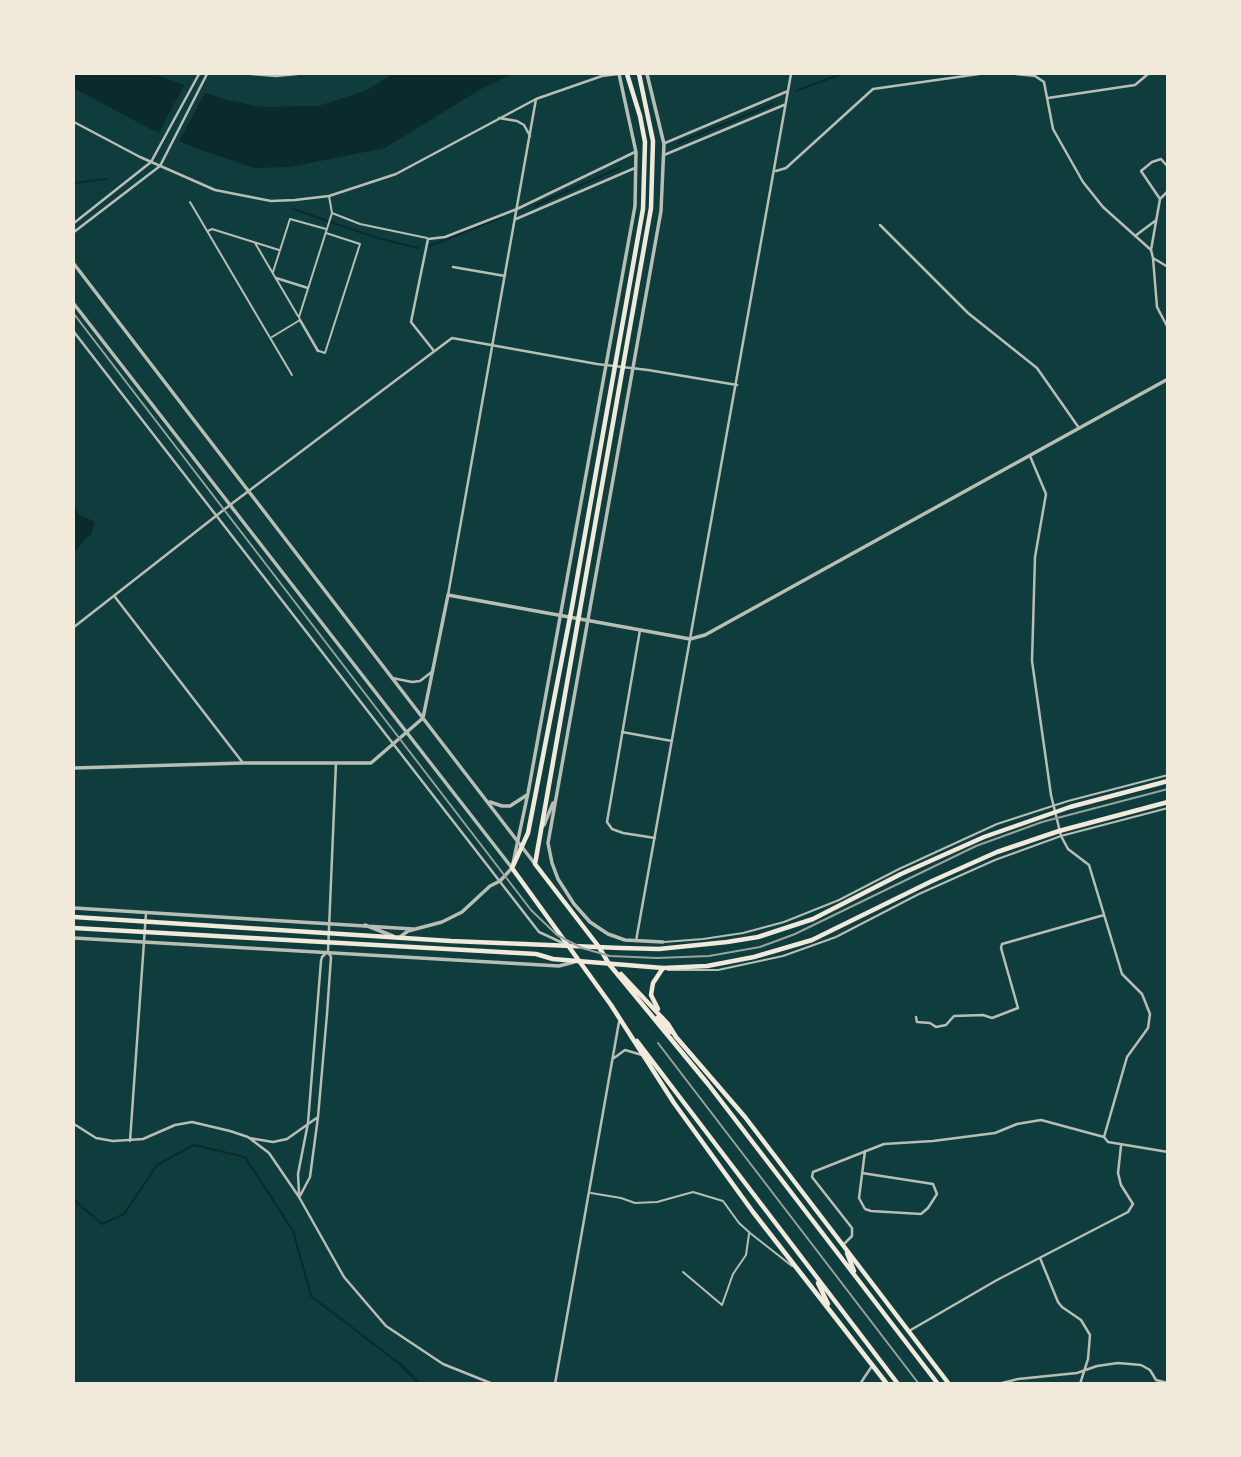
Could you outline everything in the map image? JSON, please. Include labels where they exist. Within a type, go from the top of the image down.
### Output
[{"type":"main road","points":[[627,74],[645,142],[643,209],[528,834],[512,869],[620,1018],[898,1384]]},
{"type":"main road","points":[[639,74],[653,141],[651,208],[535,864],[938,1384]]},
{"type":"main road","points":[[74,917],[399,938],[670,948],[758,937],[813,919],[901,874],[984,837],[1056,812],[1167,781]]},
{"type":"main road","points":[[74,928],[536,954],[553,959],[663,968],[726,964],[812,940],[997,852],[1167,802]]},
{"type":"main road","points":[[610,964],[668,1024]]},
{"type":"main road","points":[[663,968],[653,983],[651,995],[676,1037]]},
{"type":"main road","points":[[640,1002],[676,1037],[737,1107],[949,1384]]},
{"type":"main road","points":[[620,1018],[642,1055],[753,1212],[887,1384]]},
{"type":"main road","points":[[843,1245],[858,1278]]},
{"type":"main road","points":[[813,1273],[834,1314]]},
{"type":"street","points":[[74,223],[151,162],[199,74]]},
{"type":"street","points":[[252,74],[297,74]]},
{"type":"street","points":[[74,121],[151,162],[215,190],[250,198],[283,201],[329,196],[397,174],[536,99],[602,76],[619,74],[638,167],[635,206],[512,869],[462,912],[442,922],[415,929],[399,938],[365,925]]},
{"type":"street","points":[[648,74],[664,144],[661,211],[548,843],[558,879],[573,904],[590,922],[608,934],[636,942],[663,942]]},
{"type":"street","points":[[636,942],[791,74]]},
{"type":"street","points":[[775,171],[786,168],[873,89],[979,74]]},
{"type":"street","points":[[1016,74],[1035,76],[1044,82],[1054,129],[1083,182],[1103,207],[1151,250]]},
{"type":"street","points":[[1048,98],[1135,85],[1147,74]]},
{"type":"street","points":[[74,232],[160,166],[207,75]]},
{"type":"street","points":[[664,144],[788,91]]},
{"type":"street","points":[[74,768],[243,763],[371,763],[423,718],[448,595],[536,99]]},
{"type":"street","points":[[664,155],[785,105]]},
{"type":"street","points":[[499,118],[524,125],[530,136]]},
{"type":"street","points":[[433,351],[411,322],[428,239],[445,237],[517,209],[636,152]]},
{"type":"street","points":[[1160,200],[1141,171],[1161,159],[1167,167]]},
{"type":"street","points":[[516,219],[638,167]]},
{"type":"street","points":[[1167,191],[1160,200],[1151,250],[1157,307],[1167,328]]},
{"type":"street","points":[[1135,236],[1155,221]]},
{"type":"street","points":[[880,225],[968,313],[1037,368],[1079,428]]},
{"type":"street","points":[[1153,258],[1167,267]]},
{"type":"street","points":[[74,264],[535,864]]},
{"type":"street","points":[[453,267],[505,275]]},
{"type":"street","points":[[276,278],[308,288]]},
{"type":"street","points":[[74,304],[512,869]]},
{"type":"street","points":[[300,319],[318,351]]},
{"type":"street","points":[[74,332],[540,932],[569,946]]},
{"type":"street","points":[[74,627],[248,491],[452,338],[737,385]]},
{"type":"street","points":[[448,595],[690,639],[705,635],[1167,379]]},
{"type":"street","points":[[1030,455],[1046,494],[1035,557],[1032,661],[1051,795],[1060,834],[1068,849],[1089,865],[1122,974],[1142,994],[1151,1021],[1127,1057],[1104,1137]]},
{"type":"street","points":[[114,597],[243,763]]},
{"type":"street","points":[[640,630],[607,822],[612,829],[623,833],[655,838]]},
{"type":"street","points":[[392,678],[412,682],[427,677],[433,671]]},
{"type":"street","points":[[622,732],[672,741]]},
{"type":"street","points":[[299,1197],[310,1177],[318,1117],[331,962],[328,943],[336,763]]},
{"type":"street","points":[[485,799],[492,804],[510,806],[528,793]]},
{"type":"street","points":[[541,831],[556,798]]},
{"type":"street","points":[[74,908],[415,929]]},
{"type":"street","points":[[130,1140],[146,912]]},
{"type":"street","points":[[916,1017],[917,1022],[930,1023],[936,1027],[946,1025],[954,1016],[983,1015],[992,1018],[1018,1008],[1002,944],[1104,915]]},
{"type":"street","points":[[74,938],[559,966],[579,961]]},
{"type":"street","points":[[299,1197],[298,1174],[308,1123],[321,961],[328,952]]},
{"type":"street","points":[[555,1384],[620,1018]]},
{"type":"street","points":[[614,1058],[625,1050],[642,1055]]},
{"type":"street","points":[[74,1124],[96,1138],[130,1140],[143,1139],[175,1125],[192,1122],[273,1142],[287,1139],[318,1117]]},
{"type":"street","points":[[843,1245],[852,1236],[852,1228],[812,1177],[813,1172],[884,1144],[995,1133],[1035,1120],[1104,1137],[1108,1142],[1167,1152]]},
{"type":"street","points":[[248,1137],[269,1153],[299,1197],[344,1277],[386,1326],[443,1364],[493,1384]]},
{"type":"street","points":[[909,1331],[1040,1258],[1123,1217],[1131,1210],[1132,1200],[1121,1185],[1118,1173],[1122,1144]]},
{"type":"street","points":[[862,1173],[933,1184],[936,1194],[921,1214],[871,1211],[859,1202],[862,1173],[865,1151]]},
{"type":"street","points":[[1040,1258],[1058,1301],[1081,1320],[1090,1335],[1088,1359],[1080,1384]]},
{"type":"street","points":[[999,1384],[1018,1379],[1077,1373],[1118,1363],[1141,1365],[1150,1370],[1156,1380],[1167,1383]]},
{"type":"street","points":[[860,1384],[873,1365]]},
{"type":"lane","points":[[271,338],[300,319],[332,214],[329,196]]},
{"type":"lane","points":[[190,202],[292,375]]},
{"type":"lane","points":[[332,214],[360,224],[428,239]]},
{"type":"lane","points":[[273,272],[290,219],[360,244],[325,353],[318,351]]},
{"type":"lane","points":[[208,231],[212,229],[280,250]]},
{"type":"lane","points":[[255,243],[300,319]]},
{"type":"lane","points":[[663,942],[716,937],[784,922],[839,900],[997,824],[1055,805],[1167,775]]},
{"type":"lane","points":[[1060,834],[1167,808]]},
{"type":"lane","points":[[591,1193],[635,1203],[657,1202],[692,1192],[723,1201],[750,1233],[799,1270]]},
{"type":"lane","points":[[683,1272],[722,1305],[733,1274],[746,1255],[746,1242],[750,1233]]},
{"type":"water","points":[[74,74],[154,74],[223,99],[261,107],[318,106],[365,91],[393,74],[512,74],[481,89],[385,148],[290,167],[254,168],[148,128],[74,88]]},
{"type":"water","points":[[74,504],[78,514],[95,522],[91,535],[74,553]]},
{"type":"pier","points":[[186,82],[207,89],[177,145],[157,136]]},
{"type":"waterway","points":[[796,91],[841,74]]},
{"type":"waterway","points":[[678,143],[773,104]]},
{"type":"waterway","points":[[534,206],[619,168]]},
{"type":"waterway","points":[[74,183],[106,179]]},
{"type":"waterway","points":[[293,209],[377,238],[418,248]]},
{"type":"waterway","points":[[430,246],[502,217]]},
{"type":"waterway","points":[[74,1200],[102,1224],[124,1214],[157,1165],[194,1145],[245,1157],[293,1231],[311,1296],[400,1364],[420,1384]]},
{"type":"railway","points":[[74,314],[531,910],[557,935],[582,948],[610,956],[657,958],[709,956],[760,947],[795,934],[976,846],[1042,822],[1168,789]]},
{"type":"railway","points":[[658,1043],[919,1384]]}]
